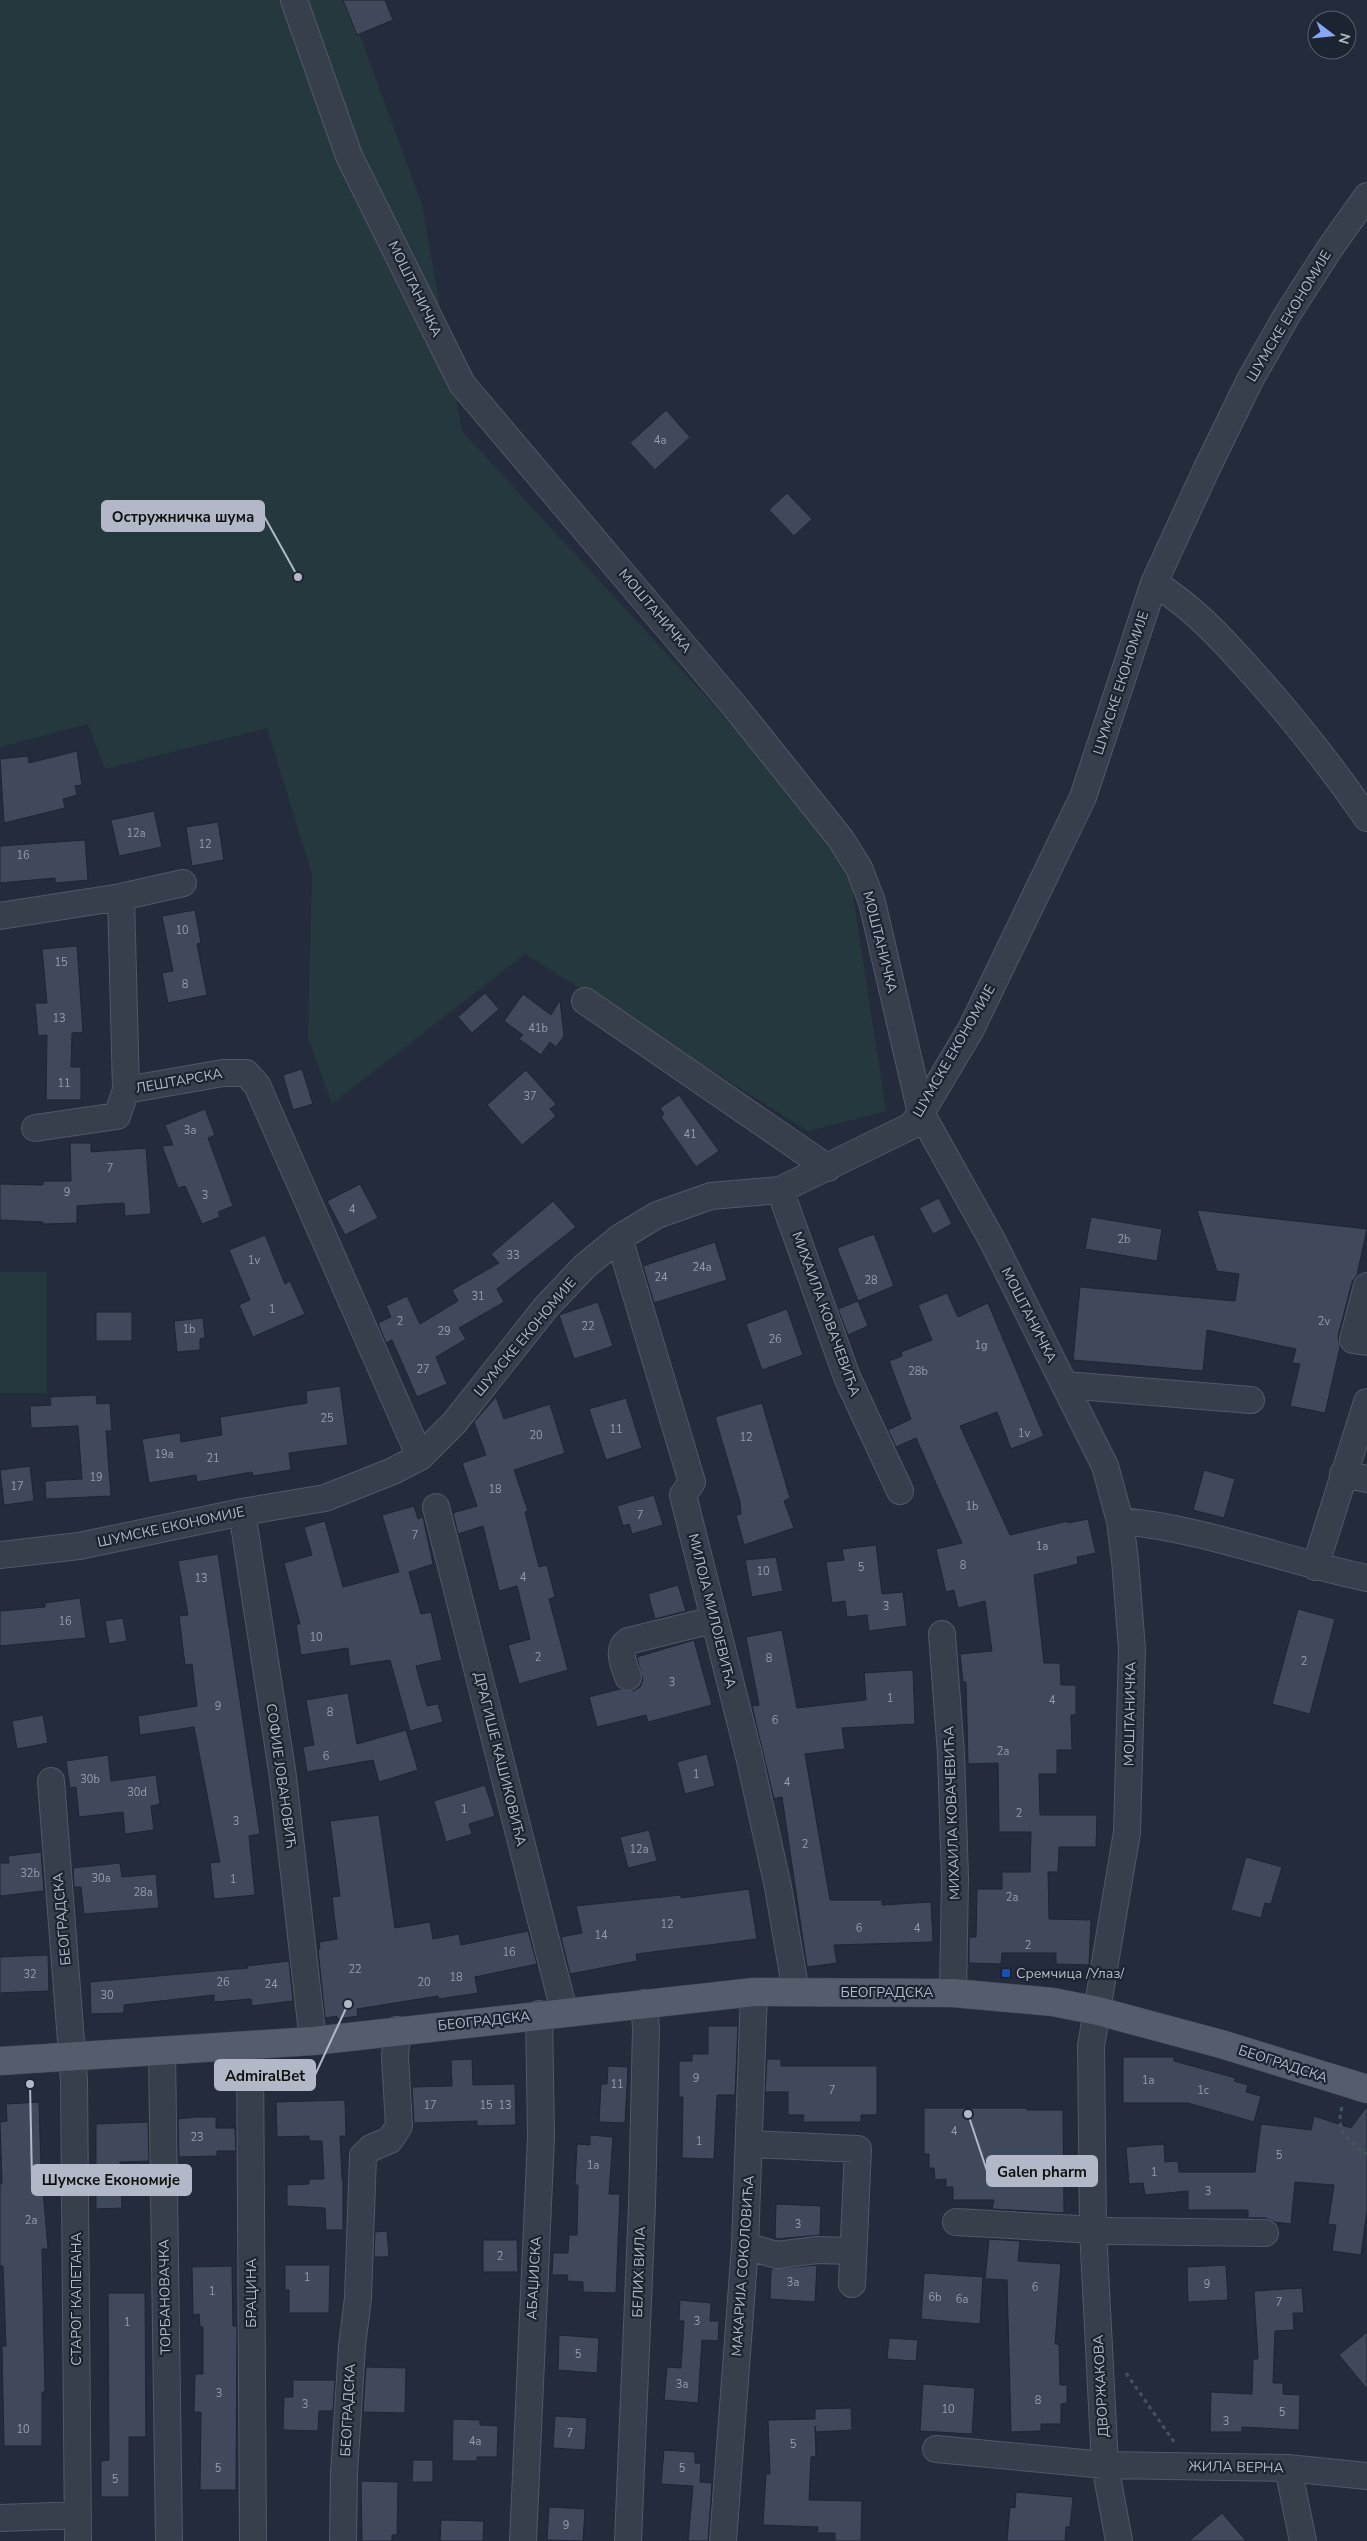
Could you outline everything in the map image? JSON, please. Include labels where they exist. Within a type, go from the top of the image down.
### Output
[{"type":"main road","name":"БЕОГРАДСКА","points":[[0,2061],[313,2041],[397,2030],[754,1992],[952,1993],[1053,2002],[1098,2011],[1220,2044],[1358,2087]]},
{"type":"street","name":"МОШТАНИЧКА","points":[[294,0],[348,156],[462,384],[731,701],[840,838],[859,868],[872,902],[921,1113],[992,1240],[1105,1466],[1120,1521],[1132,1649],[1126,1832],[1098,2011]]},
{"type":"street","name":"ШУМСКЕ ЕКОНОМИЈЕ","points":[[0,1555],[79,1546],[242,1512],[325,1498],[393,1471],[420,1457],[455,1422],[546,1307],[584,1266],[619,1238],[657,1215],[711,1196],[780,1190],[911,1126],[921,1113],[975,1020],[1083,797],[1154,583],[1250,380],[1287,315],[1330,248],[1367,196]]},
{"type":"street","points":[[1154,583],[1189,606],[1224,640],[1303,730],[1367,818]]},
{"type":"street","points":[[0,916],[121,897],[183,883]]},
{"type":"street","name":"ЛЕШТАРСКА","points":[[121,897],[126,1090],[223,1073],[246,1074],[256,1085],[420,1457]]},
{"type":"street","points":[[585,1001],[828,1168]]},
{"type":"street","points":[[35,1128],[118,1116],[126,1090]]},
{"type":"street","name":"МИХАИЛА КОВАЧЕВИЋА","points":[[780,1190],[847,1377],[900,1491]]},
{"type":"street","name":"МИЛОЈА МИЛОЈЕВИЋА","points":[[619,1238],[692,1482],[683,1495],[713,1620],[752,1765],[778,1887],[796,1992]]},
{"type":"street","points":[[1367,1286],[1353,1340],[1367,1342]]},
{"type":"street","points":[[1065,1385],[1251,1400]]},
{"type":"street","points":[[1315,1567],[1355,1477],[1367,1402]]},
{"type":"street","name":"ДРАГИШЕ КАШИКОВИЋА","points":[[436,1507],[552,2013]]},
{"type":"street","name":"СОФИЈЕ ЈОВАНОВИЋ","points":[[242,1512],[282,1777],[313,2041]]},
{"type":"street","points":[[1120,1521],[1160,1524],[1315,1567],[1367,1578]]},
{"type":"street","points":[[628,1677],[621,1651],[622,1645],[628,1641],[713,1620]]},
{"type":"street","name":"МИХАИЛА КОВАЧЕВИЋА","points":[[942,1634],[951,1754],[955,1868],[952,1993]]},
{"type":"street","name":"БЕОГРАДСКА","points":[[51,1781],[73,2057]]},
{"type":"street","name":"МАКАРИЈА СОКОЛОВИЋА","points":[[723,2541],[745,2246],[754,1992]]},
{"type":"street","name":"БЕЛИХ ВИЛА","points":[[628,2541],[642,2205],[646,2028],[644,2003]]},
{"type":"street","name":"ДВОРЖАКОВА","points":[[1098,2011],[1091,2046],[1093,2230],[1104,2465],[1119,2541]]},
{"type":"street","name":"АБАЏИЈСКА","points":[[523,2541],[541,2137],[552,2013]]},
{"type":"street","name":"БЕОГРАДСКА","points":[[343,2541],[345,2463],[352,2346],[358,2298],[363,2156],[370,2148],[390,2140],[400,2126],[396,2057],[397,2030]]},
{"type":"street","name":"БРАЦИНА","points":[[250,2046],[253,2541]]},
{"type":"street","name":"ТОРБАНОВАЧКА","points":[[162,2052],[169,2541]]},
{"type":"street","name":"СТАРОГ КАПЕТАНА","points":[[73,2057],[78,2541]]},
{"type":"street","points":[[750,2144],[858,2149],[852,2284]]},
{"type":"street","points":[[956,2222],[1093,2230],[1264,2233]]},
{"type":"street","points":[[745,2246],[777,2255],[817,2250],[853,2251]]},
{"type":"street","name":"ЖИЛА ВЕРНА","points":[[936,2449],[1104,2465],[1288,2468],[1367,2476]]},
{"type":"street","points":[[1288,2468],[1303,2541]]},
{"type":"street","points":[[0,2518],[78,2515]]},
{"type":"path","points":[[1358,2087],[1340,2114],[1341,2125],[1345,2138],[1367,2154]]},
{"type":"path","points":[[1124,2370],[1154,2410],[1178,2449]]},
{"type":"green space","points":[[0,0],[347,0],[422,205],[462,431],[846,849],[886,1111],[808,1131],[525,954],[332,1104],[308,1037],[312,874],[267,728],[105,769],[88,724],[0,747]]},
{"type":"green space","points":[[0,1272],[47,1272],[47,1393],[0,1393]]},
{"type":"building","points":[[343,0],[385,0],[393,20],[357,35]]},
{"type":"building","points":[[666,410],[690,437],[655,470],[630,443]]},
{"type":"building","points":[[787,493],[812,519],[794,536],[769,510]]},
{"type":"building","points":[[77,751],[82,785],[75,786],[77,795],[63,799],[65,808],[4,823],[0,759],[28,756],[29,763]]},
{"type":"building","points":[[154,811],[162,847],[119,856],[111,820]]},
{"type":"building","points":[[218,822],[224,860],[192,866],[186,827]]},
{"type":"building","points":[[85,840],[88,880],[55,883],[55,878],[0,883],[0,846]]},
{"type":"building","points":[[195,910],[201,943],[197,944],[207,995],[168,1003],[162,973],[173,971],[162,916]]},
{"type":"building","points":[[77,946],[83,1032],[72,1033],[71,1067],[81,1067],[81,1100],[46,1100],[47,1035],[38,1036],[35,1003],[47,1003],[42,949]]},
{"type":"building","points":[[485,993],[499,1009],[472,1033],[458,1017]]},
{"type":"building","points":[[523,994],[551,1015],[560,1000],[564,1036],[556,1047],[550,1042],[541,1055],[519,1039],[523,1035],[504,1021]]},
{"type":"building","points":[[302,1069],[313,1104],[293,1110],[283,1075]]},
{"type":"building","points":[[526,1070],[556,1104],[550,1109],[556,1116],[522,1145],[487,1105]]},
{"type":"building","points":[[679,1095],[719,1151],[696,1167],[661,1117],[664,1114],[660,1108]]},
{"type":"building","points":[[205,1109],[215,1135],[208,1138],[233,1206],[218,1212],[220,1217],[202,1224],[185,1186],[178,1188],[162,1146],[173,1145],[165,1125]]},
{"type":"building","points":[[70,1143],[91,1143],[91,1152],[146,1148],[151,1214],[125,1216],[124,1203],[77,1206],[77,1223],[43,1224],[43,1222],[0,1220],[0,1184],[43,1185],[43,1181],[71,1181]]},
{"type":"building","points":[[360,1184],[378,1218],[345,1235],[327,1201]]},
{"type":"building","points":[[939,1198],[952,1224],[933,1234],[919,1208]]},
{"type":"building","points":[[553,1201],[576,1227],[497,1289],[504,1302],[459,1328],[466,1339],[436,1357],[447,1384],[417,1397],[392,1340],[386,1343],[378,1323],[391,1317],[386,1306],[407,1296],[420,1324],[458,1301],[452,1290],[499,1263],[491,1254]]},
{"type":"building","points":[[1197,1210],[1367,1229],[1357,1275],[1352,1282],[1338,1336],[1340,1347],[1325,1413],[1290,1406],[1300,1364],[1292,1363],[1296,1349],[1207,1330],[1203,1371],[1073,1360],[1080,1287],[1235,1301],[1239,1274],[1217,1271]]},
{"type":"building","points":[[1091,1217],[1162,1229],[1157,1261],[1085,1249]]},
{"type":"building","points":[[874,1234],[894,1286],[858,1301],[837,1248]]},
{"type":"building","points":[[265,1235],[285,1284],[290,1281],[305,1314],[253,1337],[239,1305],[250,1300],[229,1250]]},
{"type":"building","points":[[715,1242],[727,1280],[654,1303],[643,1266]]},
{"type":"building","points":[[947,1293],[958,1317],[988,1303],[1044,1436],[1011,1449],[997,1412],[960,1426],[1010,1535],[1068,1521],[1068,1523],[1088,1519],[1096,1553],[1077,1557],[1078,1564],[1034,1575],[1044,1663],[1060,1663],[1061,1685],[1076,1685],[1076,1715],[1071,1715],[1072,1750],[1057,1750],[1057,1774],[1039,1774],[1040,1815],[1097,1815],[1096,1847],[1059,1847],[1058,1872],[1048,1872],[1049,1919],[1091,1920],[1089,1965],[1056,1964],[1056,1953],[1002,1953],[1001,1964],[969,1963],[969,1937],[976,1937],[977,1889],[1002,1889],[1002,1872],[1030,1872],[1031,1832],[999,1832],[998,1763],[968,1764],[966,1682],[963,1682],[960,1654],[992,1651],[985,1601],[958,1608],[954,1590],[946,1592],[936,1549],[962,1543],[916,1438],[896,1447],[888,1430],[911,1419],[889,1361],[902,1356],[901,1352],[932,1340],[918,1305]]},
{"type":"building","points":[[858,1301],[868,1326],[848,1335],[838,1309]]},
{"type":"building","points":[[598,1302],[613,1346],[574,1359],[559,1315]]},
{"type":"building","points":[[787,1309],[803,1355],[762,1370],[746,1324]]},
{"type":"building","points":[[96,1312],[132,1312],[132,1341],[96,1341]]},
{"type":"building","points":[[203,1318],[205,1338],[200,1339],[200,1350],[177,1352],[174,1321]]},
{"type":"building","points":[[340,1386],[348,1445],[289,1453],[291,1470],[253,1476],[252,1472],[197,1482],[196,1475],[149,1483],[142,1439],[180,1433],[181,1442],[222,1435],[220,1417],[307,1403],[306,1391]]},
{"type":"building","points":[[96,1395],[97,1404],[110,1403],[112,1431],[106,1431],[111,1496],[46,1499],[45,1481],[82,1479],[78,1426],[31,1428],[30,1406],[51,1405],[50,1397]]},
{"type":"building","points":[[496,1397],[504,1419],[550,1404],[565,1453],[514,1470],[528,1511],[525,1512],[539,1567],[547,1565],[555,1597],[549,1599],[568,1670],[519,1684],[508,1645],[530,1639],[517,1586],[499,1591],[483,1526],[458,1534],[453,1513],[477,1506],[462,1463],[486,1455],[474,1422]]},
{"type":"building","points":[[626,1398],[642,1448],[606,1460],[589,1409]]},
{"type":"building","points":[[762,1403],[790,1498],[784,1501],[794,1528],[744,1545],[736,1515],[741,1514],[740,1502],[715,1417]]},
{"type":"building","points":[[30,1466],[34,1501],[4,1505],[0,1470]]},
{"type":"building","points":[[1204,1470],[1235,1479],[1224,1518],[1193,1510]]},
{"type":"building","points":[[654,1495],[663,1525],[632,1534],[629,1524],[623,1526],[617,1506]]},
{"type":"building","points":[[414,1506],[418,1519],[423,1517],[433,1564],[409,1572],[421,1614],[431,1612],[442,1660],[416,1666],[427,1706],[438,1704],[443,1722],[410,1731],[390,1660],[350,1666],[348,1648],[301,1655],[296,1624],[300,1624],[284,1563],[312,1555],[304,1527],[325,1521],[343,1587],[399,1572],[382,1515]]},
{"type":"building","points":[[876,1545],[882,1594],[903,1592],[907,1626],[869,1631],[867,1615],[847,1617],[845,1601],[832,1603],[826,1562],[844,1560],[842,1549]]},
{"type":"building","points":[[218,1554],[260,1834],[249,1836],[255,1895],[214,1899],[210,1863],[220,1862],[194,1727],[140,1735],[138,1716],[197,1706],[192,1664],[185,1665],[179,1616],[188,1615],[178,1561]]},
{"type":"building","points":[[776,1557],[783,1591],[752,1597],[745,1560]]},
{"type":"building","points":[[678,1585],[686,1611],[655,1619],[648,1594]]},
{"type":"building","points":[[80,1598],[86,1638],[0,1646],[0,1611],[45,1607],[45,1603]]},
{"type":"building","points":[[1298,1609],[1335,1619],[1310,1714],[1272,1704]]},
{"type":"building","points":[[123,1618],[127,1641],[109,1644],[105,1621]]},
{"type":"building","points":[[782,1630],[797,1708],[866,1700],[864,1673],[913,1670],[915,1724],[842,1728],[845,1749],[805,1754],[830,1900],[882,1900],[882,1905],[931,1902],[933,1942],[834,1945],[837,1963],[807,1967],[782,1797],[774,1799],[752,1706],[759,1705],[746,1637]]},
{"type":"building","points":[[694,1640],[712,1705],[648,1722],[646,1715],[597,1727],[589,1697],[620,1689],[633,1691],[640,1687],[643,1680],[637,1657]]},
{"type":"building","points":[[348,1693],[357,1744],[406,1730],[418,1770],[379,1782],[373,1760],[307,1772],[303,1747],[314,1745],[306,1700]]},
{"type":"building","points":[[43,1715],[48,1743],[17,1749],[12,1721]]},
{"type":"building","points":[[707,1754],[715,1786],[685,1794],[677,1762]]},
{"type":"building","points":[[108,1755],[111,1781],[156,1775],[160,1804],[151,1806],[154,1830],[125,1834],[123,1812],[79,1817],[76,1787],[70,1788],[66,1761]]},
{"type":"building","points":[[485,1785],[495,1816],[469,1824],[472,1834],[446,1842],[434,1801]]},
{"type":"building","points":[[379,1815],[395,1928],[430,1922],[433,1939],[459,1934],[461,1945],[528,1931],[537,1964],[475,1977],[478,1993],[439,1999],[438,1996],[357,2009],[358,2016],[337,2019],[337,2016],[325,2018],[318,1949],[320,1949],[319,1942],[337,1939],[332,1897],[340,1896],[330,1821]]},
{"type":"building","points":[[649,1830],[657,1861],[628,1868],[620,1837]]},
{"type":"building","points":[[41,1852],[44,1891],[0,1896],[0,1863],[9,1863],[8,1856]]},
{"type":"building","points":[[1246,1857],[1282,1867],[1271,1904],[1265,1903],[1261,1918],[1231,1910]]},
{"type":"building","points":[[120,1863],[122,1877],[156,1874],[159,1908],[84,1914],[81,1887],[74,1887],[73,1868]]},
{"type":"building","points":[[749,1889],[757,1939],[636,1954],[637,1961],[570,1974],[561,1937],[582,1933],[576,1906],[681,1895],[681,1898]]},
{"type":"building","points":[[48,1955],[49,1991],[0,1993],[0,1957]]},
{"type":"building","points":[[289,1961],[293,2001],[252,2006],[251,1999],[214,2002],[214,1995],[124,2005],[124,2013],[91,2014],[90,1982],[248,1968],[247,1966]]},
{"type":"building","points":[[708,2026],[738,2026],[735,2095],[717,2095],[714,2159],[682,2158],[683,2097],[679,2097],[679,2061],[692,2061],[692,2054],[708,2054]]},
{"type":"building","points":[[1123,2057],[1174,2057],[1174,2061],[1236,2078],[1234,2081],[1248,2085],[1246,2092],[1261,2096],[1254,2122],[1188,2103],[1123,2103]]},
{"type":"building","points":[[472,2059],[473,2085],[515,2084],[516,2125],[477,2126],[477,2121],[414,2123],[412,2087],[452,2086],[451,2060]]},
{"type":"building","points":[[767,2059],[781,2059],[781,2066],[877,2066],[877,2115],[861,2115],[861,2122],[803,2122],[804,2115],[788,2115],[788,2092],[765,2092]]},
{"type":"building","points":[[608,2066],[628,2067],[625,2123],[599,2122],[601,2084],[607,2084]]},
{"type":"building","points":[[345,2100],[346,2136],[340,2136],[343,2179],[343,2230],[326,2230],[325,2208],[287,2206],[287,2185],[309,2184],[309,2179],[324,2179],[322,2141],[309,2141],[309,2136],[277,2137],[276,2102]]},
{"type":"building","points":[[39,2102],[41,2166],[48,2249],[42,2249],[45,2392],[42,2392],[42,2446],[4,2446],[2,2346],[6,2346],[3,2266],[0,2266],[0,2184],[2,2183],[0,2122],[7,2121],[6,2104]]},
{"type":"building","points":[[1367,2106],[1367,2210],[1361,2255],[1332,2251],[1336,2225],[1328,2224],[1334,2185],[1295,2182],[1291,2224],[1275,2222],[1265,2218],[1248,2218],[1248,2210],[1188,2210],[1188,2191],[1145,2195],[1143,2183],[1129,2184],[1126,2147],[1164,2144],[1165,2162],[1178,2161],[1179,2172],[1255,2172],[1261,2124],[1311,2130],[1314,2116],[1351,2128]]},
{"type":"building","points":[[924,2108],[1063,2110],[1064,2213],[992,2209],[994,2200],[953,2200],[953,2187],[946,2187],[946,2179],[935,2180],[934,2168],[929,2168],[929,2154],[924,2154]]},
{"type":"building","points":[[216,2117],[216,2128],[235,2128],[236,2151],[217,2151],[217,2156],[179,2157],[178,2119]]},
{"type":"building","points":[[148,2122],[149,2161],[120,2162],[122,2208],[96,2209],[96,2124]]},
{"type":"building","points":[[590,2135],[613,2137],[609,2194],[620,2194],[616,2293],[583,2292],[583,2282],[567,2281],[568,2275],[552,2275],[553,2253],[568,2253],[569,2235],[577,2235],[578,2185],[575,2185],[577,2144],[590,2145]]},
{"type":"building","points":[[776,2204],[821,2206],[820,2235],[775,2239]]},
{"type":"building","points":[[387,2231],[389,2257],[374,2257],[375,2232]]},
{"type":"building","points":[[989,2239],[1020,2241],[1018,2261],[1061,2264],[1055,2344],[1059,2344],[1060,2385],[1067,2385],[1067,2403],[1061,2404],[1061,2424],[1041,2424],[1041,2431],[1011,2432],[1007,2280],[985,2279]]},
{"type":"building","points":[[483,2240],[517,2240],[518,2272],[483,2272]]},
{"type":"building","points":[[285,2265],[330,2265],[329,2313],[289,2313],[289,2290],[285,2290]]},
{"type":"building","points":[[817,2265],[815,2302],[770,2299],[771,2269]]},
{"type":"building","points":[[1226,2265],[1228,2300],[1188,2302],[1187,2267]]},
{"type":"building","points":[[232,2266],[233,2326],[237,2326],[236,2490],[200,2490],[201,2412],[194,2412],[195,2374],[203,2374],[203,2327],[200,2327],[199,2314],[193,2315],[192,2267]]},
{"type":"building","points":[[924,2273],[983,2277],[980,2324],[921,2319]]},
{"type":"building","points":[[1302,2288],[1304,2313],[1293,2313],[1294,2330],[1275,2331],[1273,2383],[1283,2383],[1283,2394],[1300,2395],[1299,2430],[1242,2427],[1242,2432],[1210,2432],[1211,2392],[1252,2394],[1253,2359],[1258,2359],[1254,2291]]},
{"type":"building","points":[[108,2293],[145,2293],[146,2437],[129,2437],[129,2497],[101,2497],[101,2461],[109,2460]]},
{"type":"building","points":[[680,2300],[711,2303],[710,2321],[719,2321],[718,2341],[702,2340],[698,2403],[664,2400],[667,2367],[681,2368],[684,2321],[679,2321]]},
{"type":"building","points":[[1367,2332],[1367,2389],[1339,2355]]},
{"type":"building","points":[[559,2335],[599,2338],[597,2373],[558,2370]]},
{"type":"building","points":[[889,2338],[918,2340],[916,2361],[887,2359]]},
{"type":"building","points":[[366,2367],[406,2368],[405,2413],[363,2412]]},
{"type":"building","points":[[293,2380],[335,2380],[333,2411],[319,2411],[318,2431],[283,2430],[284,2397],[293,2397]]},
{"type":"building","points":[[923,2384],[975,2388],[972,2434],[920,2431]]},
{"type":"building","points":[[851,2408],[852,2430],[816,2432],[815,2426],[816,2456],[811,2457],[809,2500],[862,2501],[861,2541],[835,2541],[835,2533],[817,2533],[818,2527],[763,2525],[766,2474],[770,2474],[768,2420],[815,2419],[815,2409]]},
{"type":"building","points":[[555,2416],[587,2418],[585,2450],[553,2448]]},
{"type":"building","points":[[453,2419],[480,2420],[480,2425],[498,2426],[497,2457],[477,2457],[477,2461],[452,2461]]},
{"type":"building","points":[[664,2450],[695,2452],[695,2463],[701,2463],[700,2482],[712,2483],[708,2541],[688,2541],[693,2486],[661,2484]]},
{"type":"building","points":[[413,2460],[433,2460],[433,2482],[412,2482]]},
{"type":"building","points":[[361,2481],[398,2482],[397,2535],[392,2535],[392,2541],[362,2541]]},
{"type":"building","points":[[1016,2492],[1073,2497],[1070,2527],[1066,2527],[1065,2541],[1007,2541],[1010,2507],[1015,2508]]},
{"type":"building","points":[[549,2507],[585,2509],[583,2541],[547,2540]]},
{"type":"building","points":[[1222,2513],[1246,2541],[1189,2541]]},
{"type":"building","points":[[441,2520],[484,2521],[483,2541],[440,2541]]},
{"type":"place","name":"Остружничка шума","points":[[298,577]]},
{"type":"place","name":"Сремчица /Улаз/","points":[[1006,1973]]},
{"type":"place","name":"AdmiralBet","points":[[348,2004]]},
{"type":"place","name":"Шумске Економије","points":[[30,2084]]},
{"type":"place","name":"Galen pharm","points":[[968,2114]]}]
